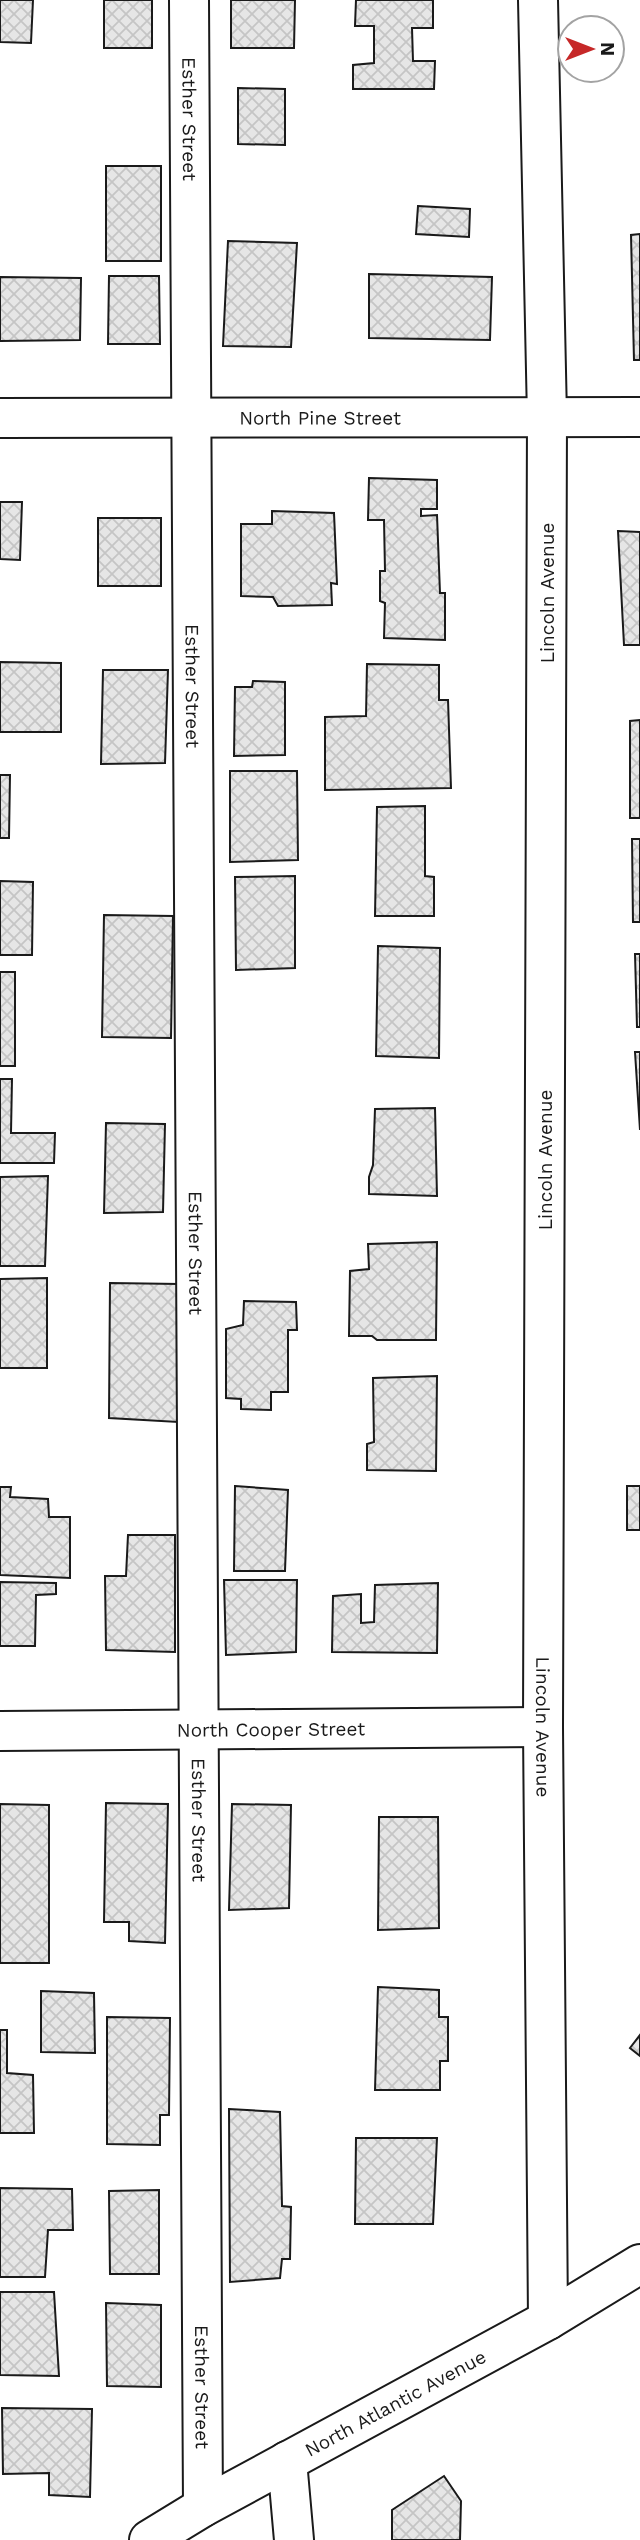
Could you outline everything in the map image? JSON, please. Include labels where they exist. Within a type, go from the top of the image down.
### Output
[{"type":"street","name":"Esther Street","points":[[189,0],[203,2507]]},
{"type":"street","name":"Lincoln Avenue","points":[[538,0],[547,417],[543,1727],[548,2319]]},
{"type":"street","name":"North Pine Street","points":[[0,418],[640,418]]},
{"type":"street","name":"North Cooper Street","points":[[0,1731],[543,1727]]},
{"type":"street","name":"North Atlantic Avenue","points":[[149,2540],[203,2507],[548,2319],[640,2264]]},
{"type":"street","points":[[287,2461],[294,2540]]},
{"type":"building","points":[[0,0],[33,0],[31,43],[0,42]]},
{"type":"building","points":[[104,0],[152,0],[152,48],[104,48]]},
{"type":"building","points":[[231,0],[295,0],[294,48],[231,48]]},
{"type":"building","points":[[356,0],[433,0],[433,28],[412,28],[413,61],[435,61],[434,89],[353,89],[353,65],[374,63],[374,26],[355,26]]},
{"type":"building","points":[[238,88],[285,89],[285,145],[238,144]]},
{"type":"building","points":[[106,166],[161,166],[161,261],[106,261]]},
{"type":"building","points":[[418,206],[470,209],[469,237],[416,234]]},
{"type":"building","points":[[640,234],[640,360],[634,360],[631,235]]},
{"type":"building","points":[[228,241],[297,243],[291,347],[223,346]]},
{"type":"building","points":[[369,274],[492,277],[490,340],[369,338]]},
{"type":"building","points":[[109,276],[159,276],[160,344],[108,344]]},
{"type":"building","points":[[0,277],[81,278],[80,340],[0,341]]},
{"type":"building","points":[[369,478],[437,480],[437,509],[421,509],[421,516],[437,515],[440,593],[445,593],[445,640],[384,638],[385,603],[380,601],[380,571],[385,571],[384,520],[368,520]]},
{"type":"building","points":[[0,502],[22,502],[20,560],[0,559]]},
{"type":"building","points":[[272,511],[334,513],[337,584],[331,583],[332,605],[278,606],[273,597],[241,596],[241,524],[272,524]]},
{"type":"building","points":[[98,518],[161,518],[161,586],[98,586]]},
{"type":"building","points":[[618,531],[640,532],[640,645],[624,645]]},
{"type":"building","points":[[0,662],[61,663],[61,732],[0,732]]},
{"type":"building","points":[[367,664],[439,665],[439,700],[448,700],[451,788],[325,790],[325,717],[366,716]]},
{"type":"building","points":[[103,670],[168,670],[165,763],[101,764]]},
{"type":"building","points":[[253,681],[285,682],[285,755],[234,756],[235,687],[252,687]]},
{"type":"building","points":[[640,720],[640,818],[630,818],[630,721]]},
{"type":"building","points":[[230,771],[297,771],[298,860],[230,862]]},
{"type":"building","points":[[0,775],[10,775],[9,838],[0,838]]},
{"type":"building","points":[[425,806],[425,876],[434,877],[434,916],[375,916],[377,807]]},
{"type":"building","points":[[632,839],[640,839],[640,922],[633,922]]},
{"type":"building","points":[[295,876],[295,968],[236,970],[235,877]]},
{"type":"building","points":[[0,881],[33,882],[32,955],[0,955]]},
{"type":"building","points":[[104,915],[173,916],[171,1038],[102,1037]]},
{"type":"building","points":[[378,946],[440,948],[439,1058],[376,1056]]},
{"type":"building","points":[[635,954],[640,954],[640,1027],[637,1027]]},
{"type":"building","points":[[0,972],[15,972],[15,1066],[0,1066]]},
{"type":"building","points":[[635,1052],[640,1052],[640,1130]]},
{"type":"building","points":[[0,1079],[12,1079],[11,1133],[55,1133],[54,1163],[0,1163]]},
{"type":"building","points":[[435,1108],[437,1196],[369,1194],[375,1109]]},
{"type":"building","points":[[106,1123],[165,1124],[163,1212],[104,1213]]},
{"type":"building","points":[[48,1176],[45,1266],[0,1266],[0,1177]]},
{"type":"building","points":[[437,1242],[436,1340],[377,1340],[372,1336],[349,1336],[350,1271],[369,1269],[368,1244]]},
{"type":"building","points":[[47,1278],[47,1368],[0,1368],[0,1279]]},
{"type":"building","points":[[110,1283],[179,1284],[178,1422],[109,1418]]},
{"type":"building","points":[[244,1301],[296,1302],[297,1330],[288,1330],[288,1392],[271,1392],[271,1410],[241,1409],[241,1399],[226,1398],[226,1329],[243,1325]]},
{"type":"building","points":[[437,1376],[436,1471],[367,1470],[367,1444],[374,1442],[373,1378]]},
{"type":"building","points":[[235,1486],[288,1490],[285,1571],[234,1571]]},
{"type":"building","points":[[627,1486],[640,1486],[640,1530],[627,1530]]},
{"type":"building","points":[[0,1487],[11,1487],[10,1497],[48,1499],[49,1517],[70,1517],[70,1578],[0,1575]]},
{"type":"building","points":[[128,1535],[175,1535],[175,1652],[106,1650],[105,1576],[126,1576]]},
{"type":"building","points":[[224,1580],[297,1580],[296,1652],[226,1655]]},
{"type":"building","points":[[0,1582],[56,1583],[56,1594],[36,1595],[35,1646],[0,1646]]},
{"type":"building","points":[[438,1583],[437,1653],[332,1652],[333,1596],[361,1594],[361,1623],[374,1622],[375,1585]]},
{"type":"building","points":[[106,1803],[168,1804],[165,1943],[129,1941],[129,1922],[104,1922]]},
{"type":"building","points":[[0,1804],[49,1805],[49,1963],[0,1963]]},
{"type":"building","points":[[232,1804],[291,1805],[289,1908],[229,1910]]},
{"type":"building","points":[[379,1817],[438,1817],[439,1928],[378,1930]]},
{"type":"building","points":[[378,1987],[439,1990],[439,2017],[448,2017],[448,2061],[440,2061],[440,2090],[375,2090]]},
{"type":"building","points":[[41,1991],[94,1993],[95,2053],[41,2052]]},
{"type":"building","points":[[107,2017],[170,2018],[169,2115],[160,2115],[160,2145],[107,2144]]},
{"type":"building","points":[[0,2030],[7,2030],[7,2073],[33,2075],[34,2133],[0,2133]]},
{"type":"building","points":[[640,2035],[640,2056],[630,2048]]},
{"type":"building","points":[[229,2109],[280,2112],[282,2206],[291,2207],[290,2259],[282,2259],[280,2278],[230,2282]]},
{"type":"building","points":[[356,2138],[437,2138],[433,2224],[355,2224]]},
{"type":"building","points":[[0,2188],[72,2189],[73,2230],[48,2230],[45,2277],[0,2277]]},
{"type":"building","points":[[159,2190],[159,2274],[110,2274],[109,2191]]},
{"type":"building","points":[[0,2292],[54,2292],[59,2376],[0,2375]]},
{"type":"building","points":[[106,2303],[161,2305],[161,2387],[107,2386]]},
{"type":"building","points":[[2,2408],[92,2409],[90,2497],[49,2495],[49,2473],[3,2474]]},
{"type":"building","points":[[444,2476],[461,2501],[460,2540],[392,2540],[392,2510]]}]
